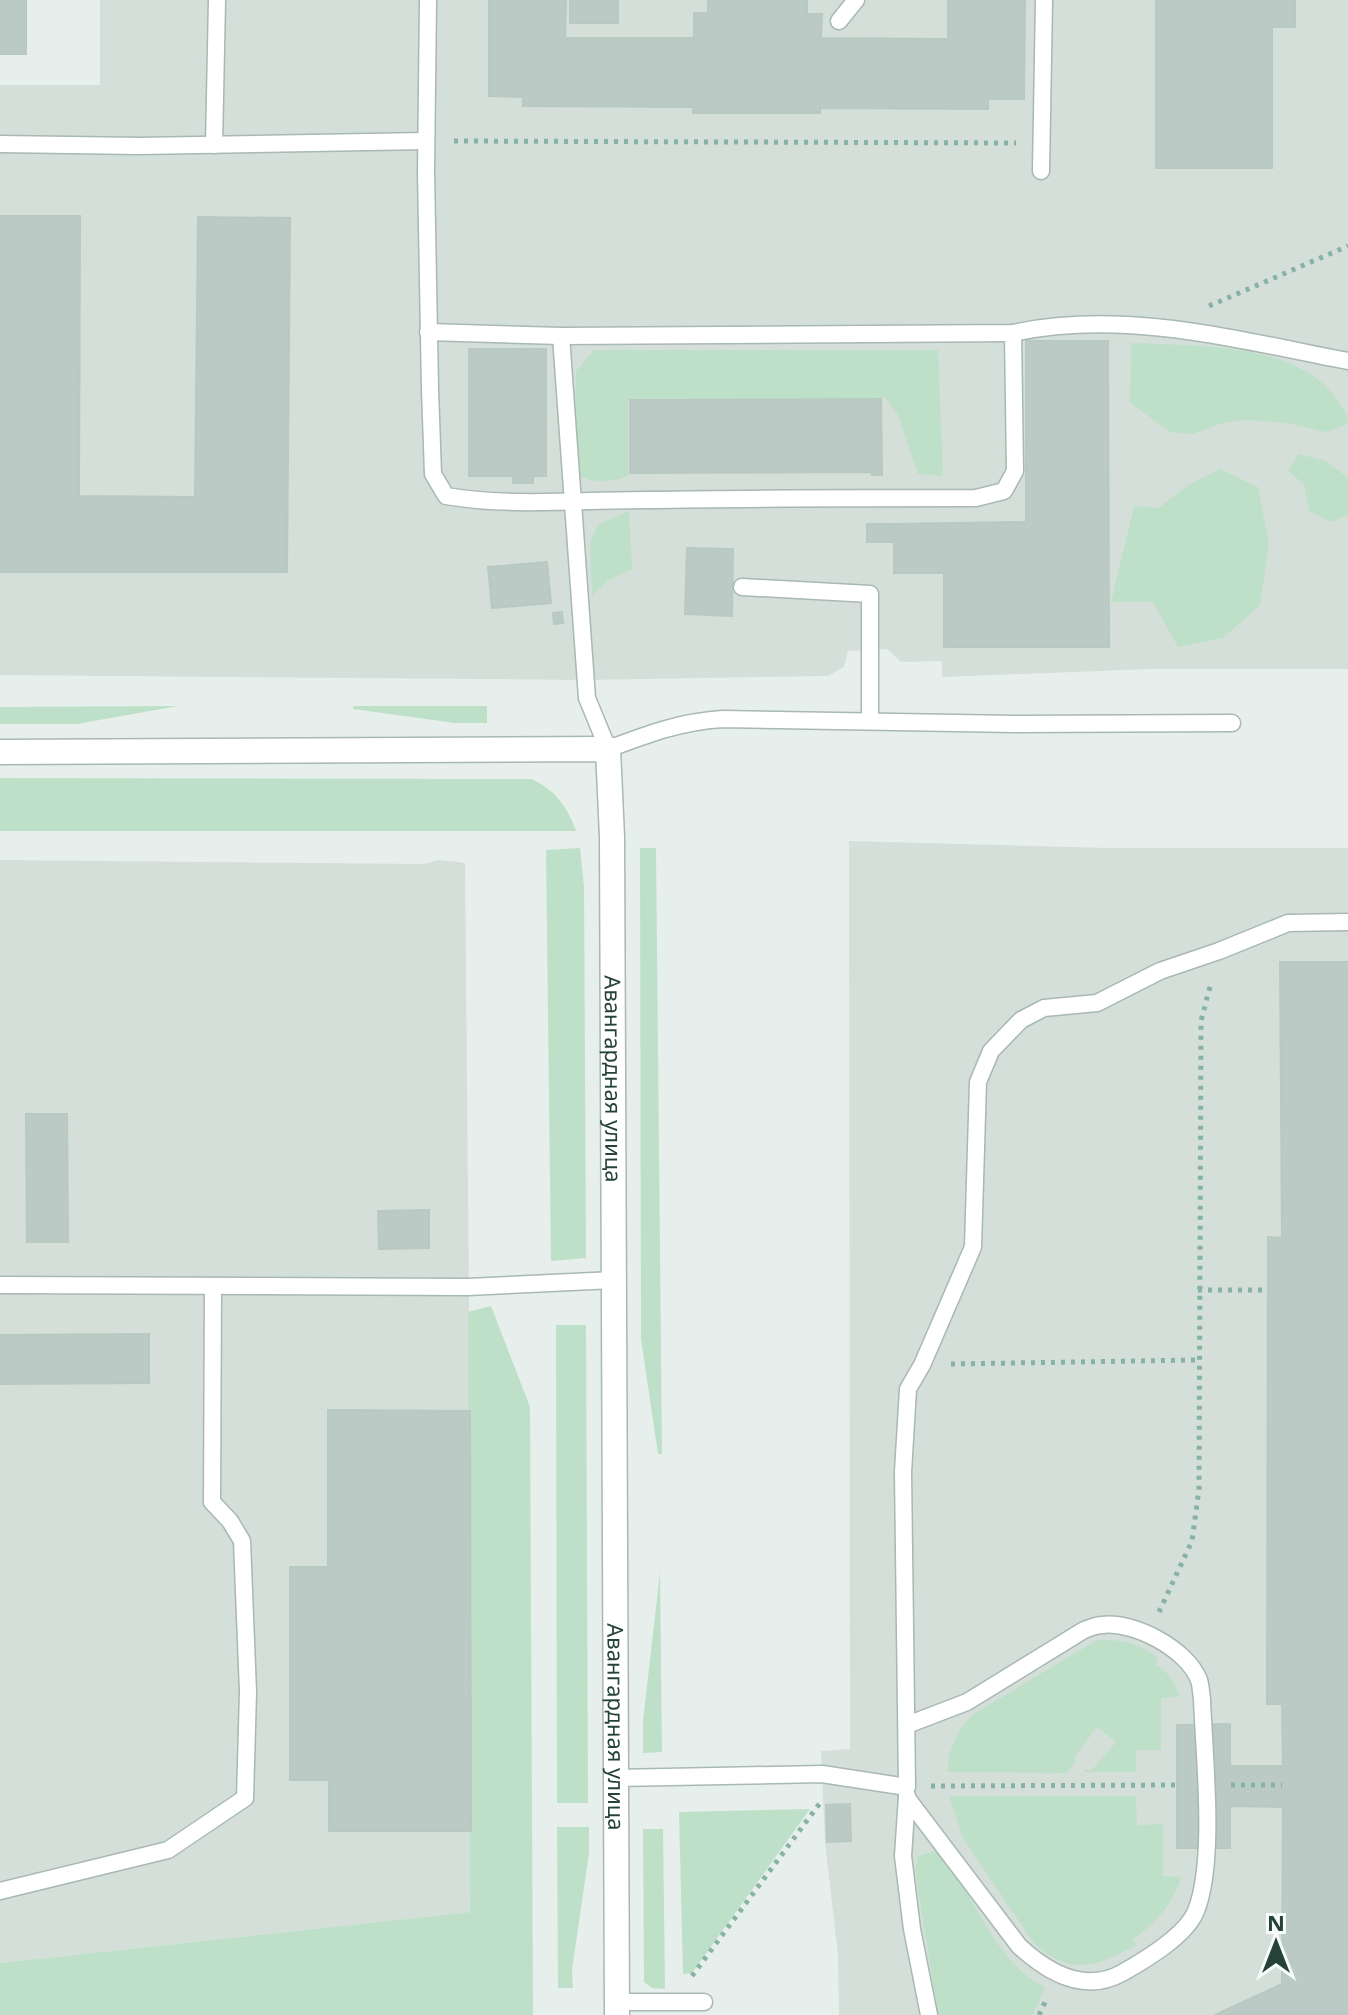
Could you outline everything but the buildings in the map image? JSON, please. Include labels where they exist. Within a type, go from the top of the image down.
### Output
[{"type":"street","points":[[0,752],[608,749]]},
{"type":"street","name":"Авангардная улица","points":[[608,749],[612,837],[617,2008]]},
{"type":"lane","points":[[214,145],[217,0]]},
{"type":"lane","points":[[428,0],[428,332],[433,474],[446,496],[472,500],[571,503],[976,498],[1004,491],[1015,471],[1013,333]]},
{"type":"lane","points":[[839,21],[856,0]]},
{"type":"lane","points":[[1041,171],[1044,0]]},
{"type":"lane","points":[[0,144],[214,145],[426,141]]},
{"type":"lane","points":[[428,332],[561,336],[1013,333],[1046,326],[1165,327],[1348,361]]},
{"type":"lane","points":[[561,336],[587,698],[608,749],[689,721],[722,719],[1015,724],[1232,723]]},
{"type":"lane","points":[[742,587],[870,594],[870,721]]},
{"type":"lane","points":[[929,2015],[912,1929],[903,1856],[907,1725],[903,1472],[908,1389],[922,1365],[973,1247],[978,1082],[991,1051],[1021,1020],[1044,1008],[1097,1003],[1160,971],[1288,923],[1348,922]]},
{"type":"lane","points":[[0,1285],[468,1287],[614,1280]]},
{"type":"lane","points":[[0,1891],[168,1850],[245,1798],[248,1692],[242,1541],[230,1521],[212,1502],[213,1286]]},
{"type":"lane","points":[[616,1778],[822,1774],[907,1792],[1019,1946],[1036,1962],[1057,1975],[1086,1981],[1116,1977],[1172,1940],[1195,1914],[1204,1880],[1206,1842],[1202,1699],[1198,1680],[1189,1664],[1171,1647],[1147,1634],[1119,1625],[1101,1625],[1084,1630],[967,1702],[907,1725]]},
{"type":"lane","points":[[617,2008],[704,2002]]},
{"type":"path","points":[[426,141],[1041,143]]},
{"type":"path","points":[[1165,327],[1348,246]]},
{"type":"path","points":[[1147,1634],[1192,1541],[1199,1489],[1201,1021],[1219,951]]},
{"type":"path","points":[[1198,1290],[1264,1290]]},
{"type":"path","points":[[922,1365],[1198,1360]]},
{"type":"path","points":[[957,1786],[1176,1785]]},
{"type":"path","points":[[1230,1785],[1282,1785]]},
{"type":"path","points":[[673,2002],[820,1803],[805,1803]]},
{"type":"path","points":[[1039,2015],[1050,1990]]},
{"type":"shaded area","points":[[100,0],[1348,0],[1348,669],[1151,669],[942,677],[942,661],[901,662],[887,649],[848,651],[844,667],[828,676],[586,680],[0,675],[0,85],[100,85]]},
{"type":"shaded area","points":[[849,841],[1109,848],[1348,848],[1348,2015],[839,2015],[838,1955],[825,1843],[821,1751],[850,1749]]},
{"type":"shaded area","points":[[0,860],[424,864],[439,860],[465,863],[470,1912],[0,1963]]},
{"type":"green space","points":[[1131,343],[1241,350],[1295,366],[1318,379],[1335,397],[1348,424],[1326,432],[1286,423],[1245,420],[1223,423],[1192,434],[1170,432],[1130,403]]},
{"type":"green space","points":[[594,350],[938,350],[943,476],[918,474],[898,415],[885,398],[628,399],[628,476],[603,481],[584,478],[579,475],[575,448],[576,371]]},
{"type":"green space","points":[[1299,454],[1326,461],[1348,478],[1348,515],[1331,522],[1309,511],[1304,485],[1288,470]]},
{"type":"green space","points":[[1220,469],[1258,487],[1269,544],[1260,605],[1223,638],[1178,647],[1153,602],[1111,602],[1134,506],[1158,508],[1190,484]]},
{"type":"green space","points":[[629,511],[632,569],[607,581],[592,596],[590,542],[598,525]]},
{"type":"green space","points":[[178,706],[77,724],[0,724],[0,707]]},
{"type":"green space","points":[[353,706],[487,706],[487,723],[455,723],[353,709]]},
{"type":"green space","points":[[0,778],[531,779],[559,800],[576,831],[0,831]]},
{"type":"green space","points":[[580,848],[584,887],[586,1258],[551,1261],[546,850]]},
{"type":"green space","points":[[640,848],[656,848],[662,1454],[658,1454],[641,1339]]},
{"type":"green space","points":[[491,1306],[530,1407],[533,2015],[0,2015],[0,1963],[470,1912],[468,1312]]},
{"type":"green space","points":[[556,1325],[586,1325],[588,1803],[557,1803]]},
{"type":"green space","points":[[660,1572],[662,1752],[643,1753],[643,1721]]},
{"type":"green space","points":[[1097,1640],[1129,1643],[1151,1653],[1158,1658],[1155,1664],[1171,1678],[1178,1692],[1179,1697],[1161,1698],[1161,1750],[1136,1750],[1136,1772],[1084,1772],[1087,1769],[1091,1771],[1116,1742],[1097,1727],[1066,1773],[947,1772],[954,1741],[972,1715]]},
{"type":"green space","points":[[949,1796],[1136,1796],[1137,1825],[1163,1824],[1163,1876],[1181,1877],[1178,1887],[1163,1912],[1133,1939],[1136,1945],[1096,1963],[1083,1965],[1058,1960],[1033,1942],[963,1838]]},
{"type":"green space","points":[[810,1809],[692,1973],[683,1974],[679,1812]]},
{"type":"green space","points":[[557,1827],[589,1827],[589,1853],[572,1970],[573,1988],[558,1988]]},
{"type":"green space","points":[[643,1829],[663,1829],[665,1989],[652,1988],[644,1982]]},
{"type":"green space","points":[[935,1851],[951,1866],[1007,1956],[1031,1979],[1045,1987],[1033,2015],[938,2015],[915,1870],[918,1856]]}]
